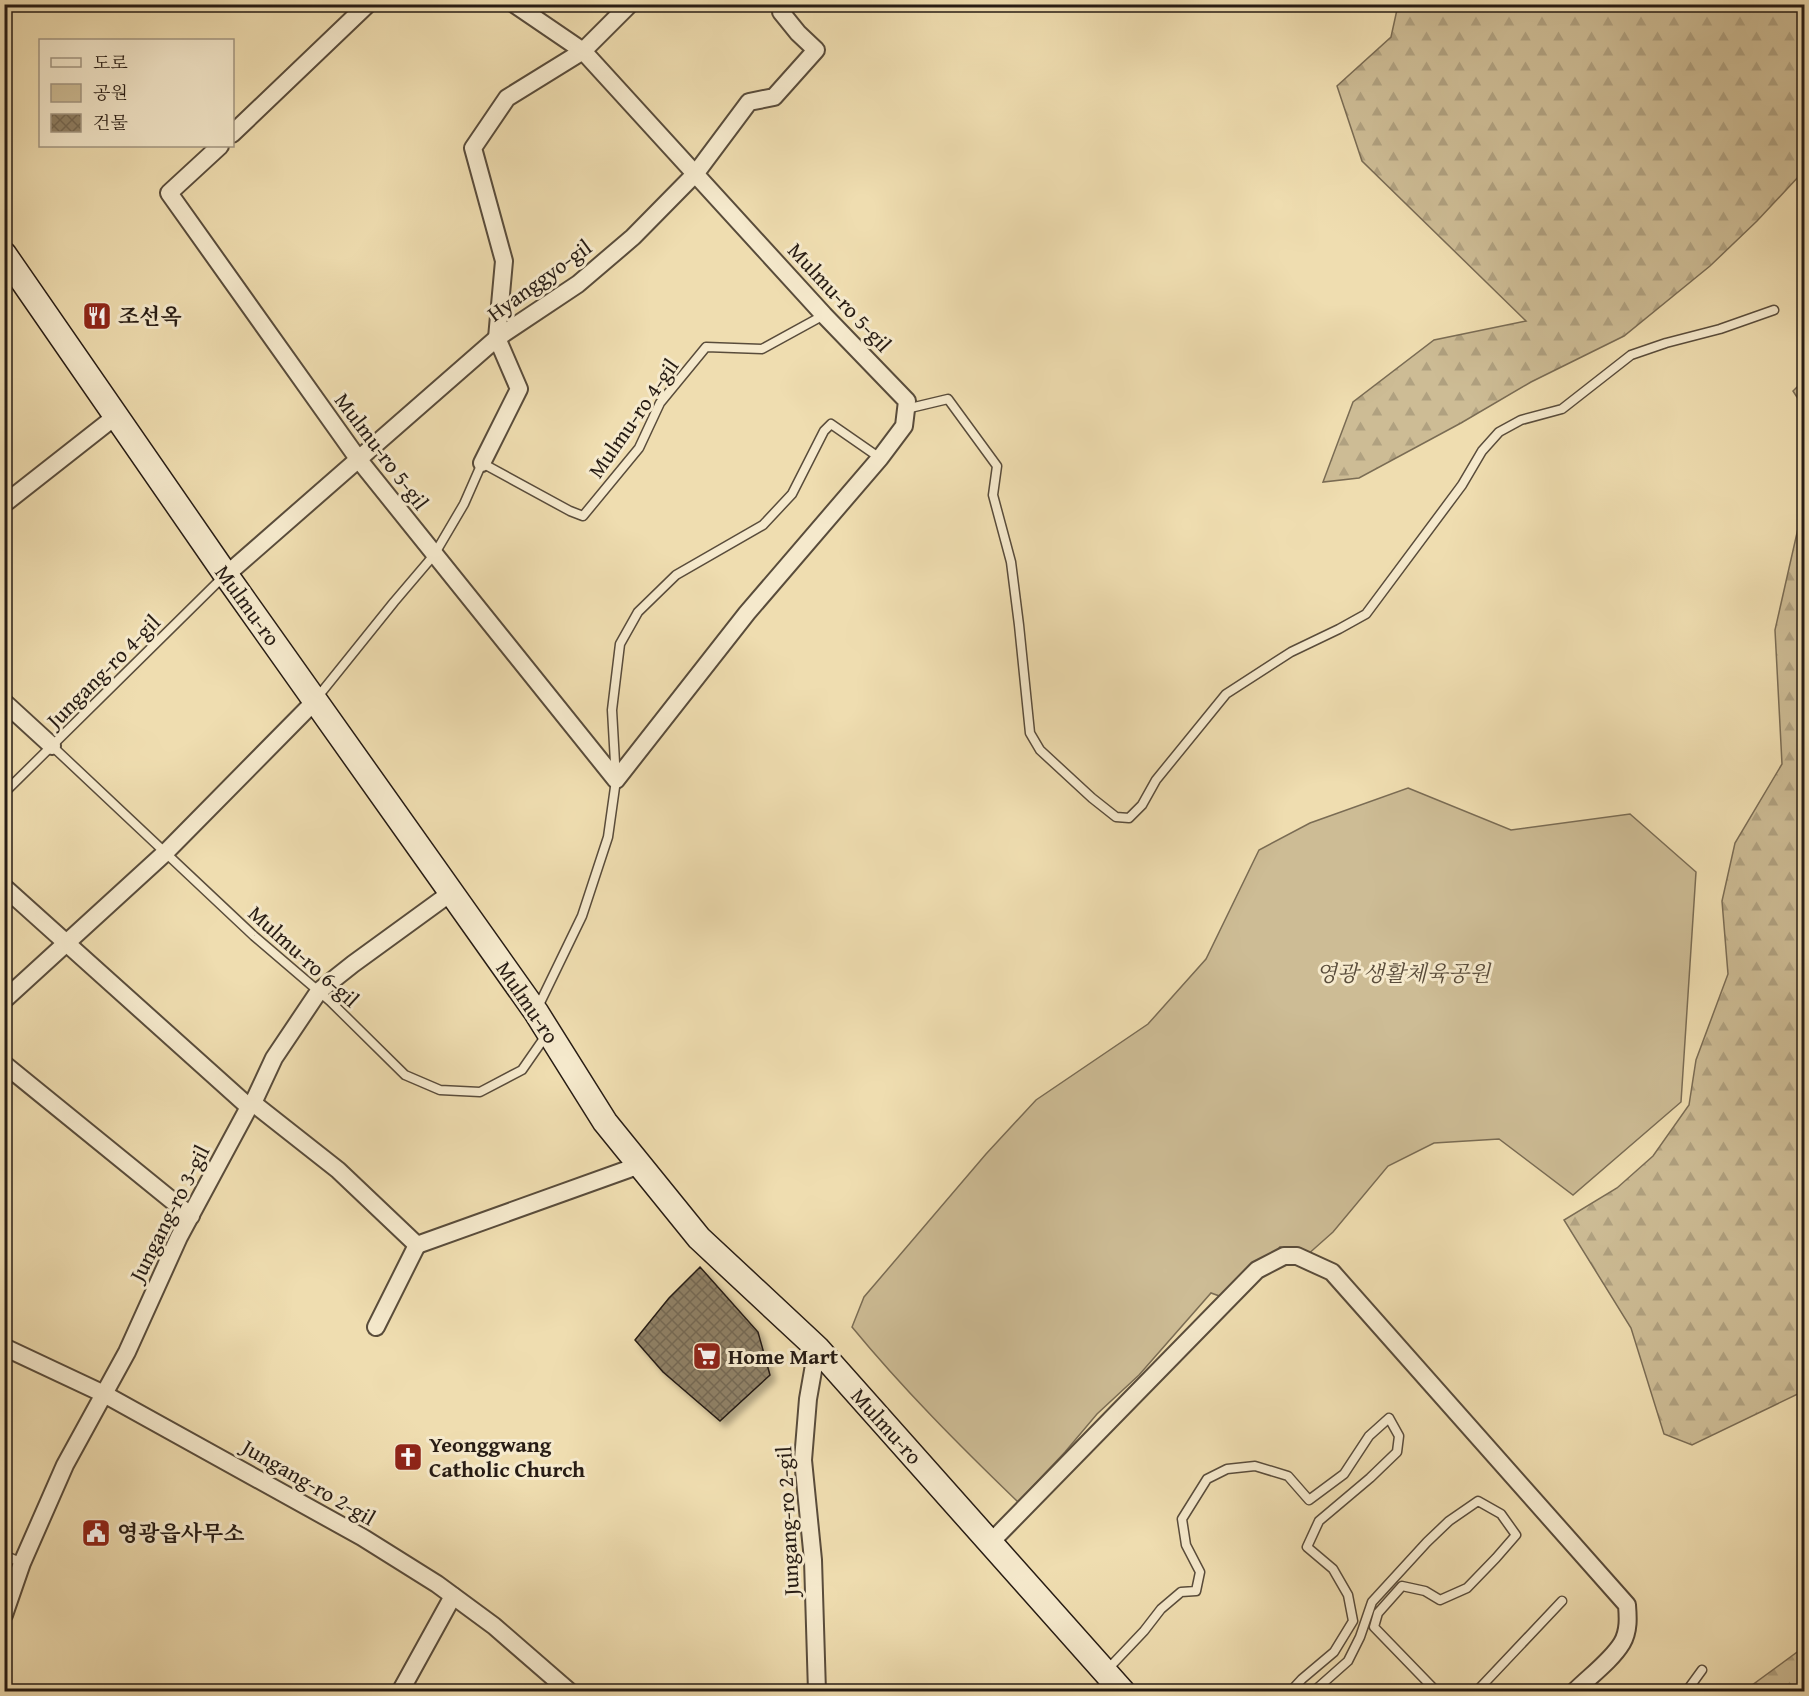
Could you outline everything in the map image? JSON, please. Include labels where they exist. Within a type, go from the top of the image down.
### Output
[{"type":"main road","name":"Mulmu-ro","points":[[4,254],[226,574],[452,892],[542,1022],[605,1122],[699,1238],[817,1348],[1123,1692]]},
{"type":"street","points":[[234,132],[368,4]]},
{"type":"street","name":"Mulmu-ro 5-gil","points":[[514,4],[583,51],[824,315],[907,401],[906,409]]},
{"type":"street","points":[[482,462],[519,389],[497,338],[504,261],[474,148],[507,98],[583,51],[630,4]]},
{"type":"street","name":"Hyanggyo-gil","points":[[226,574],[497,338],[578,284],[633,237],[696,173],[749,102],[774,97],[816,50],[781,12],[782,4]]},
{"type":"street","name":"Mulmu-ro 5-gil","points":[[219,147],[169,194],[358,460],[615,780]]},
{"type":"street","points":[[615,780],[747,613],[880,458],[904,426],[906,409]]},
{"type":"street","points":[[4,504],[116,416]]},
{"type":"street","points":[[4,1000],[166,852],[316,700]]},
{"type":"street","points":[[4,702],[52,746]]},
{"type":"street","points":[[4,887],[251,1105],[338,1170],[417,1245]]},
{"type":"street","name":"Jungang-ro 3-gil","points":[[4,1615],[22,1563],[65,1465],[127,1352],[165,1267],[274,1058],[319,991],[452,892]]},
{"type":"street","points":[[4,1064],[191,1216]]},
{"type":"street","points":[[376,1327],[417,1245],[640,1165]]},
{"type":"street","points":[[990,1543],[1257,1270],[1284,1256],[1297,1257],[1332,1272],[1627,1605],[1628,1622],[1623,1641],[1574,1692]]},
{"type":"street","name":"Jungang-ro 2-gil","points":[[4,1347],[104,1394],[362,1537],[453,1596],[494,1626],[570,1692]]},
{"type":"street","name":"Jungang-ro 2-gil","points":[[817,1348],[808,1399],[803,1460],[813,1560],[817,1692]]},
{"type":"street","points":[[400,1692],[453,1596]]},
{"type":"lane","points":[[906,409],[948,399],[997,466],[993,495],[1011,562],[1030,733],[1040,750],[1092,798],[1116,817],[1129,818],[1142,805],[1156,780],[1226,694],[1291,652],[1339,630],[1366,614],[1462,485],[1482,451],[1499,432],[1521,420],[1562,409],[1630,355],[1665,343],[1720,329],[1774,310]]},
{"type":"lane","name":"Mulmu-ro 4-gil","points":[[482,462],[583,516],[639,448],[660,403],[706,347],[762,349],[824,315]]},
{"type":"lane","points":[[542,1022],[582,916],[608,837],[615,780],[612,710],[620,644],[638,612],[676,574],[763,525],[792,495],[824,431],[831,424],[880,458]]},
{"type":"lane","points":[[316,700],[434,555],[464,504],[482,462]]},
{"type":"lane","name":"Jungang-ro 4-gil","points":[[4,793],[226,574]]},
{"type":"lane","name":"Mulmu-ro 6-gil","points":[[52,746],[254,936],[319,991],[405,1075],[440,1090],[480,1092],[522,1070],[542,1022]]},
{"type":"lane","points":[[1105,1672],[1144,1631],[1161,1609],[1181,1592],[1196,1591],[1200,1572],[1186,1545],[1182,1519],[1207,1479],[1227,1469],[1255,1466],[1288,1476],[1309,1500],[1344,1474],[1369,1436],[1389,1418],[1400,1436],[1397,1452],[1319,1521],[1307,1547],[1333,1569],[1348,1595],[1353,1621],[1334,1652],[1290,1692]]},
{"type":"lane","points":[[1313,1692],[1348,1661],[1372,1602],[1449,1521],[1478,1501],[1501,1514],[1516,1535],[1467,1588],[1440,1600],[1425,1591],[1402,1586],[1378,1613],[1374,1627],[1437,1692]]},
{"type":"lane","points":[[4,1555],[22,1563]]},
{"type":"lane","points":[[1476,1692],[1562,1601]]},
{"type":"lane","points":[[1686,1692],[1702,1670]]},
{"type":"green space","points":[[1398,5],[1804,5],[1804,176],[1800,175],[1710,266],[1624,336],[1531,382],[1359,478],[1323,482],[1353,402],[1434,340],[1526,321],[1362,161],[1337,86],[1391,37]]},
{"type":"green space","points":[[1804,380],[1804,408],[1793,391]]},
{"type":"green space","points":[[1804,502],[1804,1391],[1692,1445],[1664,1434],[1631,1328],[1564,1220],[1617,1188],[1653,1156],[1689,1105],[1696,1060],[1728,974],[1722,901],[1735,843],[1782,764],[1775,630]]},
{"type":"green space","name":"영광 생활체육공원","points":[[1408,788],[1511,830],[1630,814],[1696,872],[1681,1102],[1573,1195],[1499,1139],[1434,1143],[1388,1166],[1333,1232],[1306,1256],[1280,1247],[1236,1302],[1211,1293],[1139,1375],[1097,1414],[1018,1502],[932,1417],[852,1327],[864,1297],[986,1154],[1036,1100],[1148,1024],[1206,959],[1259,850],[1310,823]]},
{"type":"green space","points":[[1804,1647],[1804,1691],[1744,1691]]},
{"type":"building","name":"Home Mart","points":[[700,1267],[758,1332],[770,1375],[720,1421],[663,1372],[635,1340],[669,1298]]},
{"type":"place","name":"조선옥","points":[[97,316]]},
{"type":"place","name":"Home Mart","points":[[707,1356]]},
{"type":"place","name":"Yeonggwang Catholic Church","points":[[408,1457]]},
{"type":"place","name":"영광읍사무소","points":[[96,1533]]}]
